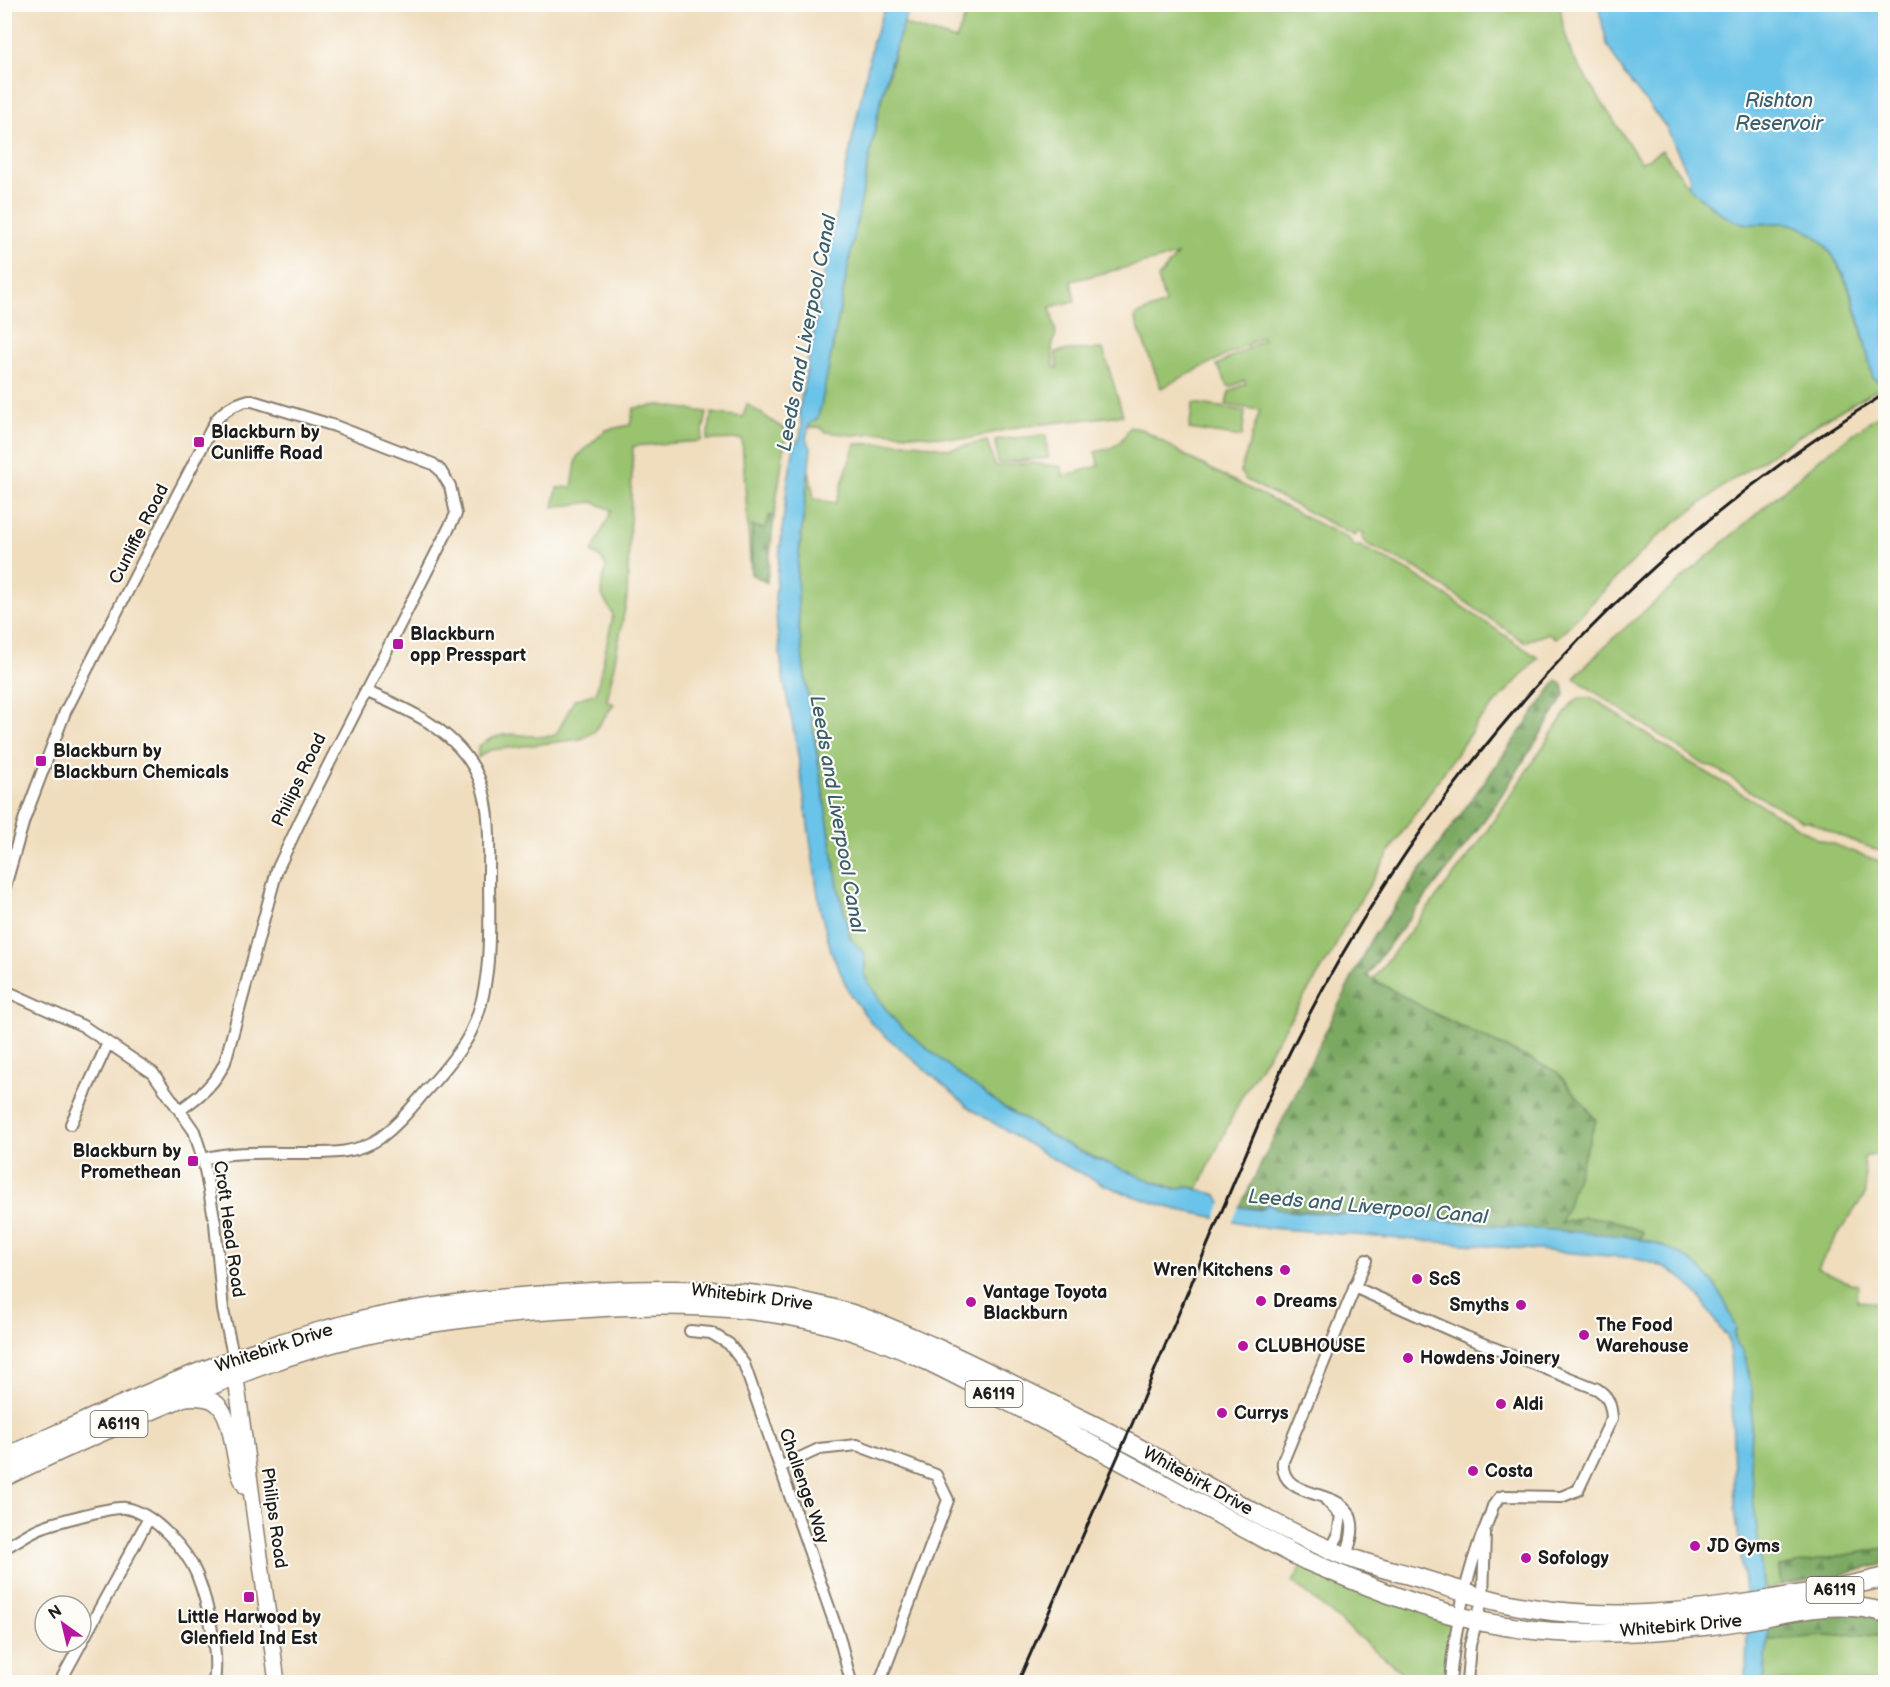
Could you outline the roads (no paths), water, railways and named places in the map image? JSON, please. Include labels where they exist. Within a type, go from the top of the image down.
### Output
[{"type":"highway","name":"Whitebirk Drive","points":[[4,1458],[139,1397],[235,1366],[320,1331],[388,1314],[494,1299],[678,1288],[742,1292],[793,1299],[836,1309],[890,1328],[991,1373],[1150,1454],[1248,1509],[1338,1553],[1474,1595],[1527,1608],[1579,1614],[1676,1613],[1722,1616]]},
{"type":"highway","name":"Whitebirk Drive","points":[[4,1477],[182,1398],[235,1366],[360,1336],[456,1319],[508,1313],[677,1304],[734,1307],[825,1323],[876,1339],[924,1359],[1049,1420],[1265,1540],[1321,1567],[1468,1618],[1513,1628],[1574,1633],[1636,1631],[1787,1605],[1886,1577]]},
{"type":"highway","name":"Whitebirk Drive","points":[[1787,1605],[1843,1605],[1886,1613]]},
{"type":"street","name":"Cunliffe Road","points":[[4,890],[24,820],[65,712],[216,420],[223,412],[239,402],[249,400],[335,426],[425,460],[440,470]]},
{"type":"street","name":"Philips Road","points":[[180,1110],[199,1097],[213,1083],[225,1062],[277,870],[456,514],[450,486],[440,470]]},
{"type":"street","points":[[203,1158],[222,1154],[337,1153],[367,1145],[395,1126],[444,1071],[466,1040],[474,1024],[489,953],[489,826],[481,783],[462,752],[443,732],[408,710],[365,691]]},
{"type":"street","name":"Croft Head Road","points":[[4,990],[83,1026],[153,1073],[194,1131],[203,1158],[215,1223],[223,1310],[235,1366]]},
{"type":"street","points":[[71,1124],[108,1043]]},
{"type":"street","points":[[1321,1567],[1338,1553],[1353,1530],[1351,1518],[1344,1505],[1291,1483],[1282,1469],[1283,1461],[1366,1260]]},
{"type":"street","points":[[1354,1287],[1466,1337],[1597,1389],[1605,1394],[1611,1406],[1612,1418],[1578,1490],[1561,1497],[1516,1495],[1500,1497],[1493,1506],[1476,1553],[1474,1595],[1468,1618],[1470,1646],[1467,1683]]},
{"type":"street","name":"Challenge Way","points":[[690,1331],[711,1332],[729,1344],[744,1364],[839,1636],[851,1683]]},
{"type":"street","name":"Philips Road","points":[[235,1366],[277,1683]]},
{"type":"street","points":[[182,1398],[201,1397],[213,1401],[220,1407],[226,1418],[239,1479],[251,1494]]},
{"type":"street","points":[[780,1467],[819,1449],[857,1445],[936,1475],[948,1500],[880,1683]]},
{"type":"street","points":[[1324,1498],[1341,1515],[1338,1536],[1339,1575]]},
{"type":"street","points":[[4,1548],[40,1528],[95,1513],[124,1508],[149,1518],[175,1541],[196,1574],[213,1634],[213,1683]]},
{"type":"street","points":[[60,1683],[149,1518]]},
{"type":"street","points":[[1450,1683],[1453,1653],[1468,1618],[1474,1595],[1485,1529]]},
{"type":"water","points":[[886,5],[910,5],[891,61],[879,109],[821,406],[817,419],[809,425],[806,438],[811,448],[797,572],[799,627],[806,685],[838,886],[850,938],[865,955],[865,977],[898,1024],[963,1078],[1002,1106],[1063,1143],[1167,1187],[1178,1189],[1186,1186],[1217,1195],[1221,1202],[1261,1210],[1267,1205],[1273,1205],[1276,1209],[1286,1211],[1624,1236],[1664,1247],[1695,1264],[1719,1291],[1728,1309],[1736,1329],[1734,1334],[1736,1344],[1742,1349],[1746,1360],[1752,1392],[1750,1454],[1752,1487],[1768,1631],[1764,1682],[1746,1682],[1747,1632],[1745,1591],[1735,1507],[1730,1347],[1727,1335],[1719,1327],[1701,1298],[1685,1281],[1668,1269],[1633,1258],[1257,1227],[1174,1209],[1130,1195],[1060,1163],[972,1110],[873,1025],[851,996],[831,951],[820,908],[796,742],[783,677],[775,596],[787,487],[794,447],[800,437],[802,425],[799,411],[825,269],[873,41]]},
{"type":"water","name":"Rishton Reservoir","points":[[1598,5],[1885,5],[1885,384],[1873,378],[1849,288],[1827,247],[1811,233],[1791,224],[1750,224],[1732,220],[1688,187],[1690,178],[1666,127],[1624,74],[1607,44]]},
{"type":"railway","points":[[1018,1682],[1130,1429],[1282,1068],[1336,965],[1396,867],[1463,774],[1535,687],[1614,605],[1699,529],[1789,458],[1886,393]]},
{"type":"place","name":"Blackburn by Cunliffe Road","points":[[199,442]]},
{"type":"place","name":"Blackburn opp Presspart","points":[[398,644]]},
{"type":"place","name":"Blackburn by Blackburn Chemicals","points":[[41,761]]},
{"type":"place","name":"Blackburn by Promethean","points":[[193,1161]]},
{"type":"place","name":"Wren Kitchens","points":[[1285,1270]]},
{"type":"place","name":"ScS","points":[[1417,1279]]},
{"type":"place","name":"Dreams","points":[[1261,1301]]},
{"type":"place","name":"Vantage Toyota Blackburn","points":[[971,1302]]},
{"type":"place","name":"Smyths","points":[[1521,1305]]},
{"type":"place","name":"The Food Warehouse","points":[[1584,1335]]},
{"type":"place","name":"CLUBHOUSE","points":[[1243,1346]]},
{"type":"place","name":"Howdens Joinery","points":[[1408,1358]]},
{"type":"place","name":"Aldi","points":[[1501,1404]]},
{"type":"place","name":"Currys","points":[[1222,1413]]},
{"type":"place","name":"Costa","points":[[1473,1471]]},
{"type":"place","name":"JD Gyms","points":[[1695,1546]]},
{"type":"place","name":"Sofology","points":[[1526,1558]]},
{"type":"place","name":"Little Harwood by Glenfield Ind Est","points":[[249,1597]]},
{"type":"water label","name":"Leeds and Liverpool Canal","points":[[807,333]]},
{"type":"water label","name":"Leeds and Liverpool Canal","points":[[837,814]]},
{"type":"water label","name":"Leeds and Liverpool Canal","points":[[1368,1207]]}]
